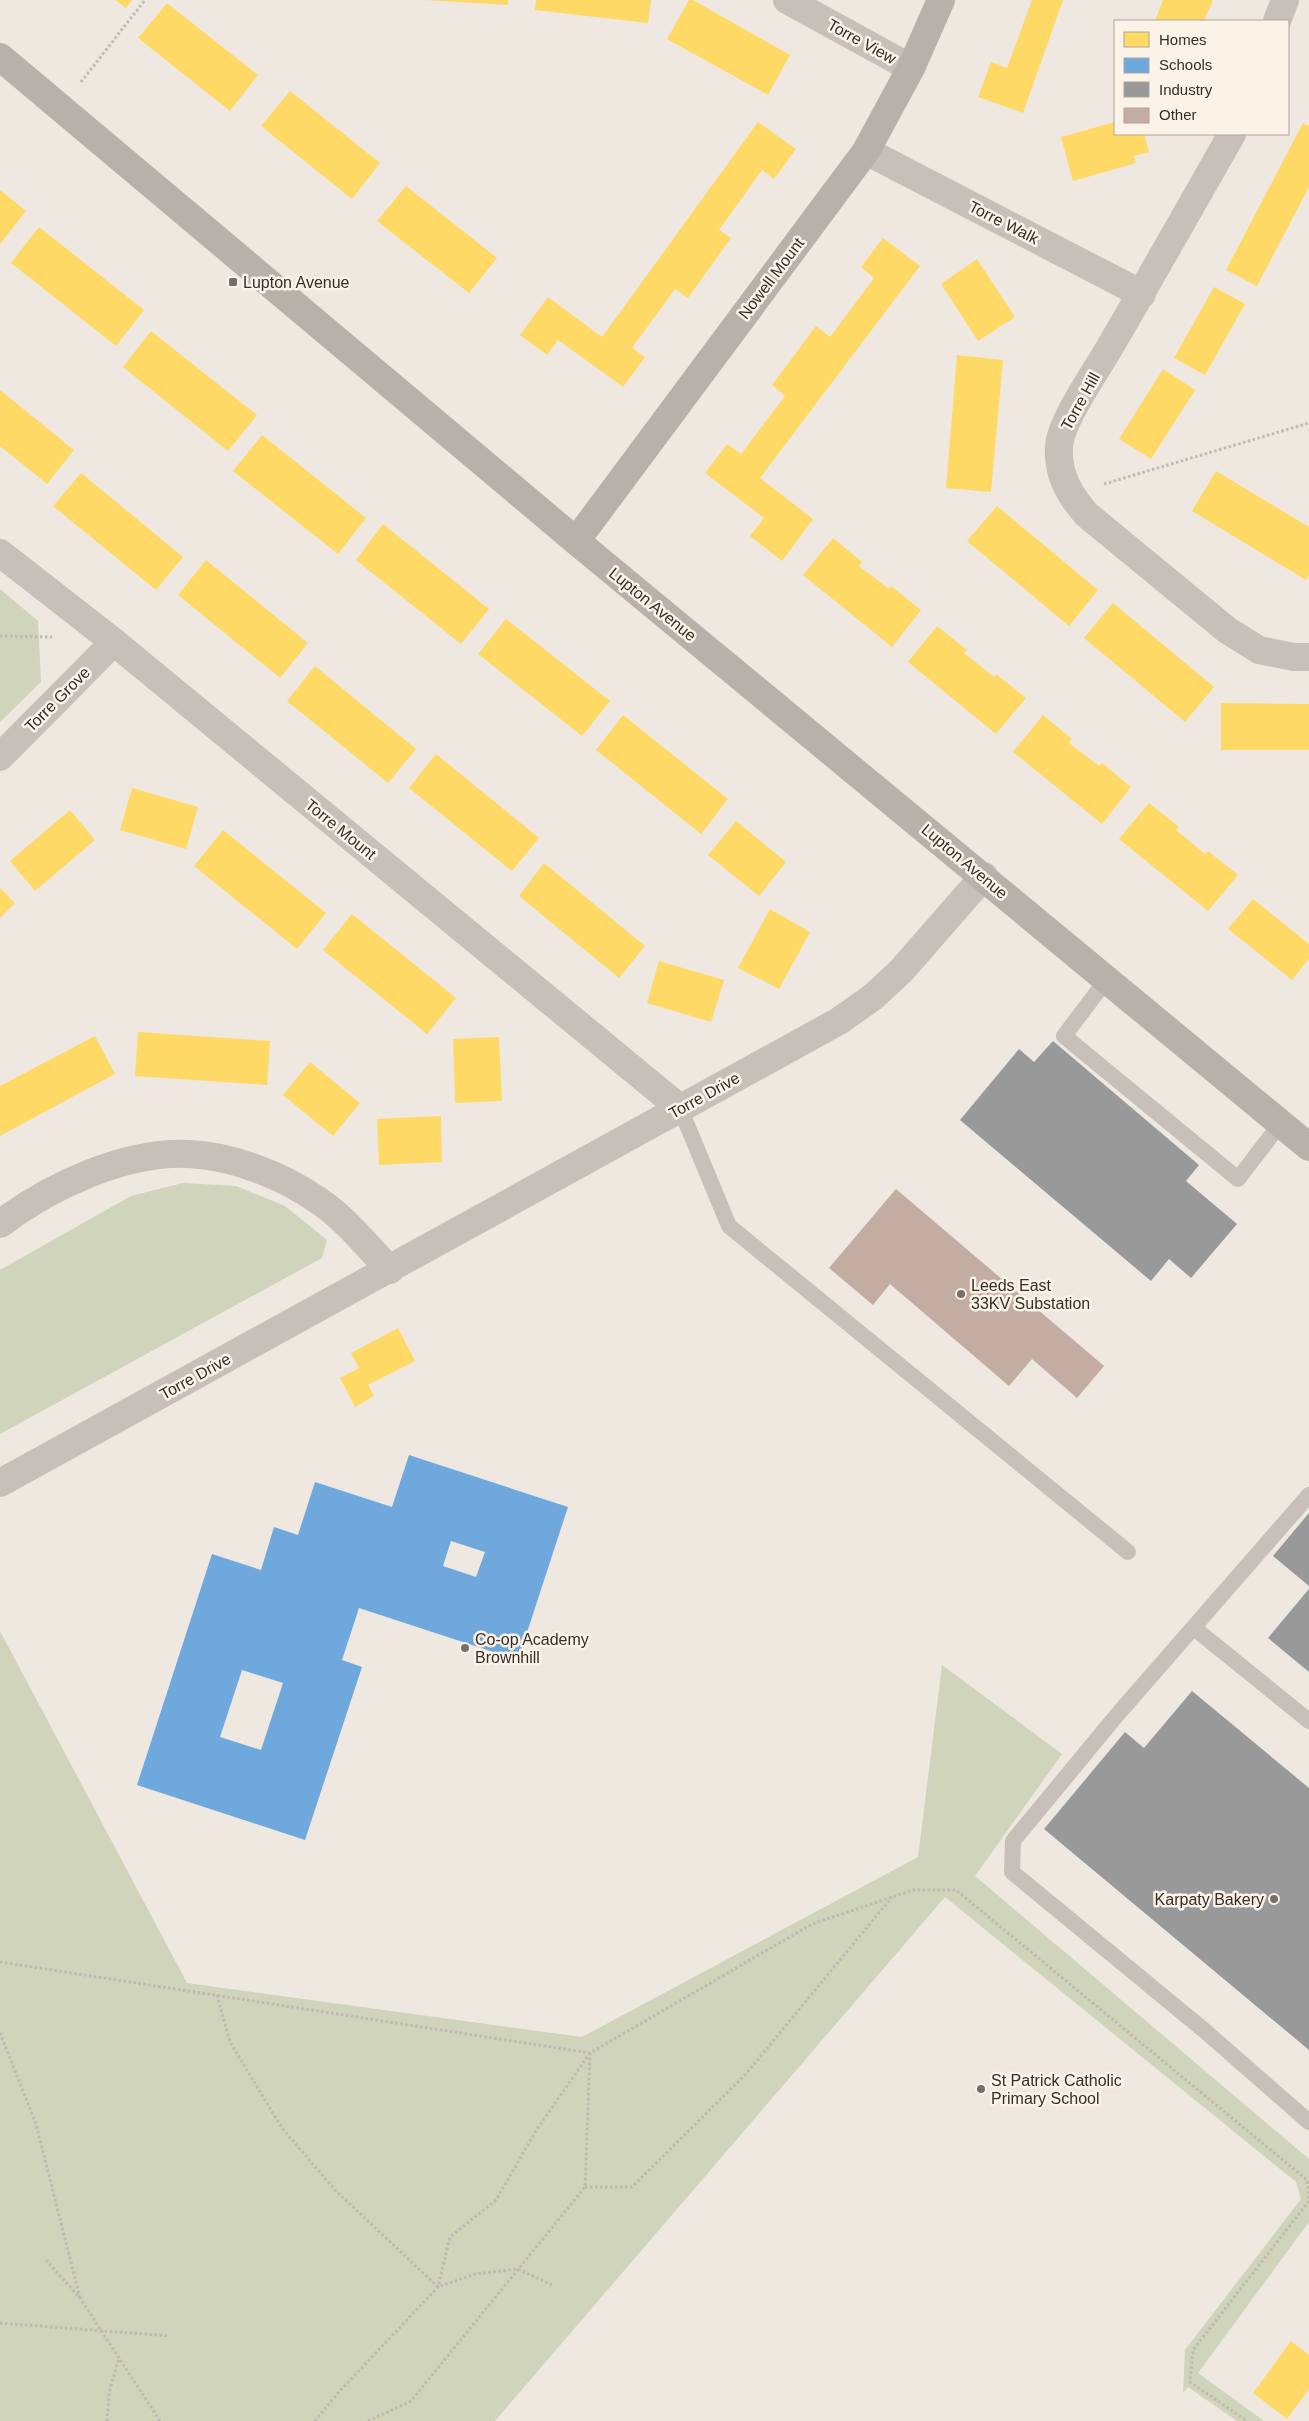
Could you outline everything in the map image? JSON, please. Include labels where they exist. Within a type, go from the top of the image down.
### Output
[{"type":"street","name":"Torre View","points":[[787,0],[911,68]]},
{"type":"street","name":"Nowell Mount","points":[[576,541],[866,151],[911,68],[941,0]]},
{"type":"street","points":[[1277,20],[1285,0]]},
{"type":"street","name":"Lupton Avenue","points":[[0,57],[576,541],[984,876],[1309,1147]]},
{"type":"street","name":"Torre Hill","points":[[1231,135],[1142,294],[1066,421],[1059,445],[1060,471],[1070,494],[1086,514],[1227,630],[1259,650],[1294,657],[1309,657]]},
{"type":"street","name":"Torre Walk","points":[[866,151],[1142,294]]},
{"type":"street","name":"Torre Mount","points":[[0,553],[114,642],[680,1108]]},
{"type":"street","name":"Torre Grove","points":[[0,757],[114,642]]},
{"type":"street","name":"Torre Drive","points":[[0,1483],[390,1270],[839,1021],[873,997],[901,971],[984,876]]},
{"type":"street","points":[[0,1224],[17,1211],[76,1179],[138,1158],[188,1154],[230,1161],[282,1178],[321,1201],[390,1270]]},
{"type":"lane","points":[[1107,979],[1064,1036],[1238,1179],[1281,1123]]},
{"type":"lane","points":[[680,1108],[729,1226],[1128,1552]]},
{"type":"lane","points":[[1309,1495],[1117,1715],[1013,1841],[1012,1872],[1198,2025],[1309,2122]]},
{"type":"lane","points":[[1194,1628],[1309,1721]]},
{"type":"path","points":[[61,108],[145,0]]},
{"type":"path","points":[[1070,494],[1309,423]]},
{"type":"path","points":[[438,2287],[450,2237],[496,2200],[537,2129],[590,2053],[812,1924],[913,1890],[956,1890],[1307,2180],[1309,2201],[1193,2350],[1190,2382],[1247,2421]]},
{"type":"path","points":[[585,2187],[632,2187],[745,2075],[892,1897]]},
{"type":"path","points":[[0,1962],[590,2053]]},
{"type":"path","points":[[217,1995],[230,2042],[282,2128],[335,2190],[438,2287]]},
{"type":"path","points":[[0,2033],[36,2124],[80,2298]]},
{"type":"path","points":[[368,2421],[411,2401],[585,2187],[590,2053]]},
{"type":"path","points":[[46,2260],[80,2298],[160,2421]]},
{"type":"path","points":[[315,2421],[338,2393],[438,2287],[476,2274],[518,2269],[552,2285]]},
{"type":"path","points":[[0,2323],[170,2336]]},
{"type":"path","points":[[107,2421],[109,2393],[119,2358]]},
{"type":"green space","points":[[0,589],[38,621],[41,682],[0,722]]},
{"type":"green space","points":[[183,1183],[236,1186],[285,1206],[327,1240],[322,1258],[0,1434],[0,1270],[131,1196]]},
{"type":"green space","points":[[0,1631],[187,1983],[582,2037],[918,1857],[942,1665],[1062,1754],[975,1876],[1309,2159],[1309,2222],[1198,2373],[1264,2421],[1237,2421],[1188,2387],[1183,2393],[1185,2350],[1301,2199],[1296,2182],[945,1897],[495,2421],[0,2421]]},
{"type":"building: Homes","points":[[115,0],[132,0],[126,8]]},
{"type":"building: Homes","points":[[424,0],[508,0],[508,5]]},
{"type":"building: Homes","points":[[536,0],[651,0],[648,23],[535,10]]},
{"type":"building: Homes","points":[[689,0],[693,0],[790,55],[768,95],[667,39]]},
{"type":"building: Homes","points":[[1032,0],[1063,0],[1023,113],[978,97],[991,62],[1007,68]]},
{"type":"building: Homes","points":[[1163,0],[1213,0],[1204,20],[1155,20]]},
{"type":"building: Homes","points":[[167,3],[258,75],[230,111],[138,38]]},
{"type":"building: Homes","points":[[290,91],[380,163],[352,199],[261,126]]},
{"type":"building: Homes","points":[[758,122],[796,149],[774,179],[762,170],[719,230],[731,238],[688,298],[675,289],[632,348],[645,357],[623,387],[558,340],[547,355],[520,335],[548,297],[602,337]]},
{"type":"building: Homes","points":[[1114,122],[1114,135],[1144,135],[1149,152],[1134,156],[1136,163],[1073,181],[1061,137]]},
{"type":"building: Homes","points":[[1303,123],[1309,126],[1309,187],[1257,286],[1226,270]]},
{"type":"building: Homes","points":[[406,186],[497,258],[469,293],[377,221]]},
{"type":"building: Homes","points":[[0,190],[26,211],[0,244]]},
{"type":"building: Homes","points":[[39,227],[144,310],[116,346],[11,263]]},
{"type":"building: Homes","points":[[883,238],[920,266],[760,478],[813,519],[782,561],[750,536],[764,518],[705,473],[727,444],[741,454],[785,396],[772,385],[816,326],[830,337],[874,278],[861,267]]},
{"type":"building: Homes","points":[[977,259],[1015,317],[978,341],[941,284]]},
{"type":"building: Homes","points":[[1214,287],[1245,304],[1205,375],[1174,358]]},
{"type":"building: Homes","points":[[151,331],[257,415],[228,451],[123,367]]},
{"type":"building: Homes","points":[[957,355],[1003,360],[991,492],[946,488]]},
{"type":"building: Homes","points":[[1163,369],[1195,390],[1151,459],[1119,439]]},
{"type":"building: Homes","points":[[0,390],[74,450],[47,484],[0,446]]},
{"type":"building: Homes","points":[[262,435],[366,518],[338,554],[233,471]]},
{"type":"building: Homes","points":[[1216,471],[1309,527],[1309,575],[1306,580],[1192,511]]},
{"type":"building: Homes","points":[[81,473],[183,557],[156,590],[53,506]]},
{"type":"building: Homes","points":[[997,506],[1098,590],[1069,626],[967,541]]},
{"type":"building: Homes","points":[[383,524],[489,609],[461,644],[356,560]]},
{"type":"building: Homes","points":[[833,538],[862,562],[859,566],[889,589],[891,586],[921,610],[892,647],[803,575]]},
{"type":"building: Homes","points":[[206,560],[308,643],[280,678],[178,595]]},
{"type":"building: Homes","points":[[1113,603],[1214,687],[1185,722],[1084,638]]},
{"type":"building: Homes","points":[[506,619],[610,701],[582,736],[478,654]]},
{"type":"building: Homes","points":[[937,626],[967,650],[964,653],[994,677],[996,674],[1026,698],[996,734],[908,662]]},
{"type":"building: Homes","points":[[315,666],[416,749],[388,783],[287,701]]},
{"type":"building: Homes","points":[[1221,703],[1309,704],[1309,750],[1221,750]]},
{"type":"building: Homes","points":[[623,715],[728,799],[701,834],[596,750]]},
{"type":"building: Homes","points":[[1043,715],[1072,739],[1069,743],[1099,766],[1102,763],[1131,787],[1102,824],[1013,752]]},
{"type":"building: Homes","points":[[436,754],[539,838],[512,871],[409,788]]},
{"type":"building: Homes","points":[[132,788],[198,807],[186,849],[120,830]]},
{"type":"building: Homes","points":[[1149,803],[1179,827],[1176,830],[1205,854],[1208,851],[1238,875],[1208,911],[1119,839]]},
{"type":"building: Homes","points":[[70,810],[95,840],[35,891],[10,861]]},
{"type":"building: Homes","points":[[736,821],[786,862],[759,896],[708,855]]},
{"type":"building: Homes","points":[[223,830],[326,913],[297,949],[194,866]]},
{"type":"building: Homes","points":[[544,863],[645,946],[619,978],[519,896]]},
{"type":"building: Homes","points":[[0,888],[15,903],[0,918]]},
{"type":"building: Homes","points":[[1253,899],[1309,944],[1309,959],[1292,980],[1228,929]]},
{"type":"building: Homes","points":[[770,909],[810,932],[779,989],[738,968]]},
{"type":"building: Homes","points":[[352,914],[456,998],[427,1034],[323,950]]},
{"type":"building: Homes","points":[[659,961],[724,980],[711,1022],[647,1003]]},
{"type":"building: Homes","points":[[138,1032],[270,1041],[267,1085],[135,1076]]},
{"type":"building: Homes","points":[[95,1036],[115,1074],[0,1136],[0,1086]]},
{"type":"building: Homes","points":[[499,1037],[502,1101],[455,1103],[453,1039]]},
{"type":"building: Homes","points":[[310,1062],[360,1103],[333,1136],[283,1095]]},
{"type":"building: Homes","points":[[441,1116],[442,1162],[379,1165],[377,1119]]},
{"type":"building: Homes","points":[[398,1328],[415,1361],[368,1385],[374,1396],[355,1407],[340,1378],[359,1368],[351,1353]]},
{"type":"building: Homes","points":[[1291,2341],[1309,2355],[1309,2389],[1287,2419],[1253,2393]]},
{"type":"building: Schools","points":[[409,1455],[568,1507],[518,1660],[359,1608],[342,1660],[362,1667],[305,1840],[137,1785],[212,1554],[261,1570],[274,1527],[298,1535],[315,1482],[392,1507]],"holes":[[[451,1541],[485,1552],[476,1577],[443,1566]],[[242,1670],[283,1683],[261,1750],[220,1737]]]},
{"type":"building: Industry","points":[[1053,1041],[1199,1165],[1186,1181],[1237,1224],[1191,1278],[1169,1259],[1151,1281],[960,1120],[1019,1049],[1034,1062]]},
{"type":"building: Industry","points":[[1309,1513],[1309,1586],[1273,1556]]},
{"type":"building: Industry","points":[[1309,1589],[1309,1672],[1268,1638]]},
{"type":"building: Industry","points":[[1192,1691],[1309,1788],[1309,2050],[1044,1829],[1125,1732],[1144,1748]]},
{"type":"building: Other","name":"Leeds East 33KV Substation","points":[[896,1189],[1104,1366],[1077,1398],[1032,1359],[1009,1386],[890,1284],[873,1305],[829,1268]]},
{"type":"place","name":"Lupton Avenue","points":[[233,282]]},
{"type":"place","name":"Leeds East 33KV Substation","points":[[961,1294]]},
{"type":"place","name":"Co-op Academy Brownhill","points":[[465,1648]]},
{"type":"place","name":"Karpaty Bakery","points":[[1274,1899]]},
{"type":"place","name":"St Patrick Catholic Primary School","points":[[981,2089]]}]
